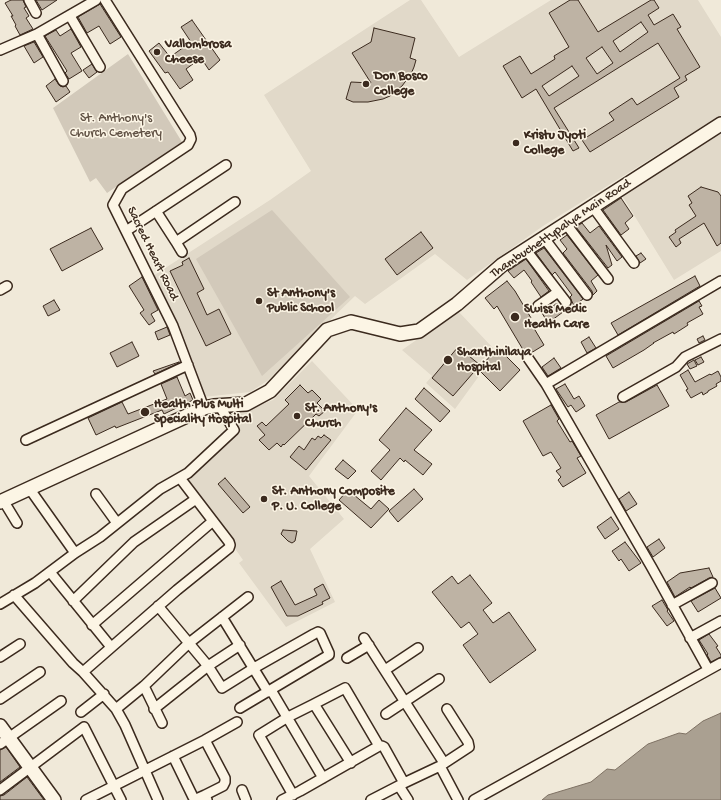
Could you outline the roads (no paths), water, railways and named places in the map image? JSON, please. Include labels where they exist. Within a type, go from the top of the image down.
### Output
[{"type":"main road","name":"Thambuchettypalya Main Road","points":[[1,501],[204,408],[219,405],[246,404],[270,391],[327,330],[351,322],[400,334],[419,331],[457,304],[502,265],[721,124]]},
{"type":"main road","points":[[0,726],[4,741],[30,767],[49,798]]},
{"type":"street","points":[[29,0],[36,13]]},
{"type":"street","points":[[0,50],[37,34],[96,0]]},
{"type":"street","name":"Sacred Heart Road","points":[[105,0],[190,135],[191,139],[188,145],[122,189],[113,205],[173,326],[204,408]]},
{"type":"street","points":[[70,16],[100,67]]},
{"type":"street","points":[[37,34],[63,81]]},
{"type":"street","points":[[126,231],[226,165]]},
{"type":"street","points":[[176,242],[236,202]]},
{"type":"street","points":[[593,207],[634,263]]},
{"type":"street","points":[[156,211],[182,252]]},
{"type":"street","points":[[566,224],[608,279]]},
{"type":"street","points":[[544,238],[587,295]]},
{"type":"street","points":[[526,250],[566,302]]},
{"type":"street","points":[[546,384],[721,281]]},
{"type":"street","points":[[538,306],[558,292]]},
{"type":"street","points":[[623,397],[676,368],[685,357],[721,339]]},
{"type":"street","points":[[528,358],[546,384],[708,669]]},
{"type":"street","points":[[26,440],[188,366]]},
{"type":"street","points":[[0,604],[35,583],[100,537],[160,489],[188,473],[234,430],[219,405]]},
{"type":"street","points":[[83,672],[158,606],[229,548],[229,542],[180,478]]},
{"type":"street","points":[[29,488],[76,553]]},
{"type":"street","points":[[96,494],[117,523]]},
{"type":"street","points":[[73,601],[134,542],[196,499]]},
{"type":"street","points":[[1,501],[17,523]]},
{"type":"street","points":[[92,625],[213,521]]},
{"type":"street","points":[[50,572],[111,647]]},
{"type":"street","points":[[672,605],[712,583]]},
{"type":"street","points":[[14,595],[73,663],[104,694],[116,709],[126,725],[158,800]]},
{"type":"street","points":[[116,709],[144,686],[189,643],[248,597]]},
{"type":"street","points":[[158,606],[208,666],[222,688],[314,634],[318,632],[320,633],[330,653],[329,655],[240,708]]},
{"type":"street","points":[[222,617],[269,691],[288,717],[323,778]]},
{"type":"street","points":[[690,638],[721,621]]},
{"type":"street","points":[[347,658],[366,641],[406,702],[442,764],[458,800]]},
{"type":"street","points":[[0,657],[20,644]]},
{"type":"street","points":[[154,709],[208,666],[240,645]]},
{"type":"street","points":[[385,670],[418,648]]},
{"type":"street","points":[[474,800],[721,663]]},
{"type":"street","points":[[0,699],[40,672]]},
{"type":"street","points":[[386,714],[439,679]]},
{"type":"street","points":[[144,686],[162,723]]},
{"type":"street","points":[[293,795],[259,735],[288,717],[345,688],[380,746],[384,747],[408,800]]},
{"type":"street","points":[[82,712],[104,694]]},
{"type":"street","points":[[4,741],[61,701]]},
{"type":"street","points":[[314,704],[351,763]]},
{"type":"street","points":[[371,800],[442,764],[469,747],[468,742],[447,709]]},
{"type":"street","points":[[86,800],[205,740],[237,722]]},
{"type":"street","points":[[0,790],[84,727],[122,800]]},
{"type":"street","points":[[172,756],[193,797],[196,799],[206,798],[223,786],[225,778],[205,740]]},
{"type":"street","points":[[282,800],[380,746]]},
{"type":"street","points":[[242,790],[246,800]]},
{"type":"place","name":"Vallombrosa Cheese","points":[[157,52]]},
{"type":"place","name":"Don Bosco College","points":[[366,84]]},
{"type":"place","name":"Kristu Jyoti College","points":[[516,143]]},
{"type":"place","name":"St Anthony's Public School","points":[[259,301]]},
{"type":"place","name":"Swiss Medic Health Care","points":[[515,317]]},
{"type":"place","name":"Shanthinilaya Hospital","points":[[448,360]]},
{"type":"place","name":"Health Plus Multi Speciality Hospital","points":[[145,412]]},
{"type":"place","name":"St. Anthony's Church","points":[[297,416]]},
{"type":"place","name":"St. Anthony Composite P. U. College","points":[[264,499]]},
{"type":"park label","name":"St. Anthony's Church Cemetery","points":[[116,126]]}]
